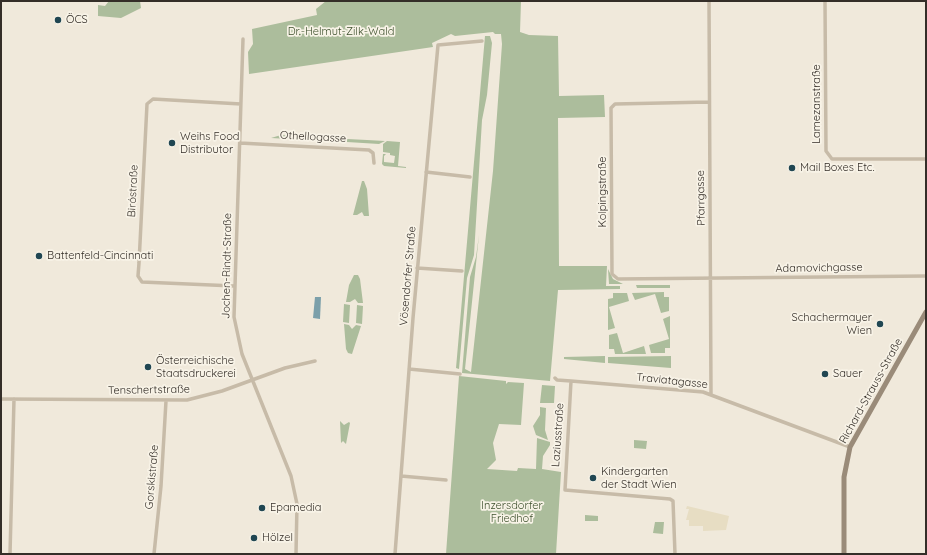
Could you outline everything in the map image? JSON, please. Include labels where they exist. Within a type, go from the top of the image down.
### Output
[{"type":"main road","name":"Richard-Strauss-Straße","points":[[844,554],[844,477],[850,446],[926,312]]},
{"type":"street","name":"Pfarrgasse","points":[[709,1],[712,394]]},
{"type":"street","name":"Lamezanstraße","points":[[825,1],[826,151],[832,159],[926,158]]},
{"type":"street","name":"Jochen-Rindt-Straße","points":[[243,39],[234,317],[237,335],[252,379],[292,476],[297,504],[296,554]]},
{"type":"street","name":"Vösendorfer Straße","points":[[395,554],[417,268],[438,45],[482,41]]},
{"type":"street","name":"Biróstraße","points":[[234,286],[142,282],[138,276],[147,104],[154,99],[241,104]]},
{"type":"street","name":"Kolpingstraße","points":[[709,102],[615,104],[611,108],[612,274],[618,280],[711,278]]},
{"type":"street","name":"Othellogasse","points":[[240,142],[369,150],[373,153],[374,163]]},
{"type":"street","points":[[426,172],[470,176]]},
{"type":"street","points":[[417,268],[462,271]]},
{"type":"street","name":"Adamovichgasse","points":[[711,278],[926,276]]},
{"type":"street","name":"Tenschertstraße","points":[[1,399],[166,401],[207,396],[285,368],[315,361]]},
{"type":"street","points":[[409,369],[460,374]]},
{"type":"street","name":"Traviatagasse","points":[[555,378],[557,380],[712,394],[850,446]]},
{"type":"street","name":"Laziusstraße","points":[[571,381],[565,490],[670,499],[673,501],[675,554]]},
{"type":"street","points":[[10,554],[14,399]]},
{"type":"street","name":"Gorskistraße","points":[[154,554],[166,401]]},
{"type":"street","points":[[401,476],[446,480]]},
{"type":"green space","points":[[109,1],[140,1],[141,8],[121,18],[98,16],[98,5],[105,6]]},
{"type":"green space","name":"Dr.-Helmut-Zilk-Wald","points":[[326,1],[521,1],[520,32],[529,35],[558,36],[559,96],[604,95],[605,117],[558,118],[559,266],[607,266],[606,286],[620,286],[620,289],[558,290],[550,381],[462,373],[470,277],[476,257],[479,235],[465,369],[471,372],[493,171],[502,44],[501,34],[495,34],[493,32],[455,36],[451,34],[432,43],[433,47],[249,74],[248,52],[253,44],[252,29],[317,15],[316,9]]},
{"type":"green space","points":[[485,36],[490,36],[492,43],[487,95],[482,120],[474,255],[467,278],[459,369],[456,368]]},
{"type":"green space","points":[[281,135],[308,137],[308,140],[271,138]]},
{"type":"green space","points":[[347,139],[385,141],[379,144],[347,142]]},
{"type":"green space","points":[[387,141],[400,142],[398,166],[406,168],[384,166],[382,164],[383,154],[386,154],[384,156],[384,162],[394,163],[395,156],[390,155],[390,153],[383,152],[383,144]]},
{"type":"green space","points":[[362,181],[364,181],[367,189],[369,216],[364,216],[362,212],[357,215],[353,215]]},
{"type":"green space","points":[[608,269],[613,279],[623,284],[609,284]]},
{"type":"green space","points":[[354,275],[358,275],[360,279],[363,303],[358,303],[355,299],[350,302],[346,302],[349,285]]},
{"type":"green space","points":[[636,285],[670,285],[670,288],[637,288]]},
{"type":"green space","points":[[664,292],[664,297],[669,297],[669,311],[661,313],[655,294],[635,300],[632,293]]},
{"type":"green space","points":[[613,293],[627,293],[629,301],[609,307],[615,328],[608,330],[608,299],[613,298]]},
{"type":"green space","points":[[344,304],[350,305],[349,323],[343,322]]},
{"type":"green space","points":[[357,305],[363,306],[362,324],[356,323]]},
{"type":"green space","points":[[670,316],[670,348],[665,348],[665,353],[651,353],[649,345],[669,339],[663,319]]},
{"type":"green space","points":[[344,324],[349,325],[352,329],[356,325],[361,326],[352,354],[348,353],[346,349]]},
{"type":"green space","points":[[617,333],[623,353],[644,346],[646,354],[615,354],[614,349],[609,349],[609,335]]},
{"type":"green space","points":[[605,356],[605,363],[564,359],[564,357]]},
{"type":"green space","points":[[671,356],[671,368],[608,363],[608,357]]},
{"type":"green space","name":"Inzersdorfer Friedhof","points":[[459,376],[506,381],[506,384],[508,382],[524,383],[521,425],[499,424],[493,443],[496,460],[487,469],[517,471],[518,468],[536,469],[537,438],[550,442],[550,445],[543,456],[542,469],[561,472],[556,554],[446,554]]},
{"type":"green space","points":[[542,385],[555,386],[554,403],[540,403]]},
{"type":"green space","points":[[540,407],[546,408],[545,430],[548,440],[536,435],[533,426],[540,415]]},
{"type":"green space","points":[[340,421],[344,425],[349,422],[350,423],[346,444],[343,441],[341,443]]},
{"type":"green space","points":[[634,440],[647,441],[646,449],[634,448]]},
{"type":"green space","points":[[585,515],[598,516],[598,521],[585,521]]},
{"type":"green space","points":[[655,522],[664,522],[663,534],[653,533]]},
{"type":"shaded area","points":[[687,506],[729,516],[726,530],[703,531],[703,526],[689,526],[689,520],[686,520],[689,509],[686,509]]},
{"type":"water","points":[[315,297],[321,297],[320,319],[313,318]]},
{"type":"place","name":"ÖCS","points":[[58,20]]},
{"type":"place","name":"Weihs Food Distributor","points":[[172,143]]},
{"type":"place","name":"Mail Boxes Etc.","points":[[792,168]]},
{"type":"place","name":"Battenfeld-Cincinnati","points":[[39,256]]},
{"type":"place","name":"Schachermayer Wien","points":[[880,324]]},
{"type":"place","name":"Österreichische Staatsdruckerei","points":[[148,367]]},
{"type":"place","name":"Sauer","points":[[825,374]]},
{"type":"place","name":"Kindergarten der Stadt Wien","points":[[593,478]]},
{"type":"place","name":"Epamedia","points":[[262,508]]},
{"type":"place","name":"Hölzel","points":[[254,538]]}]
